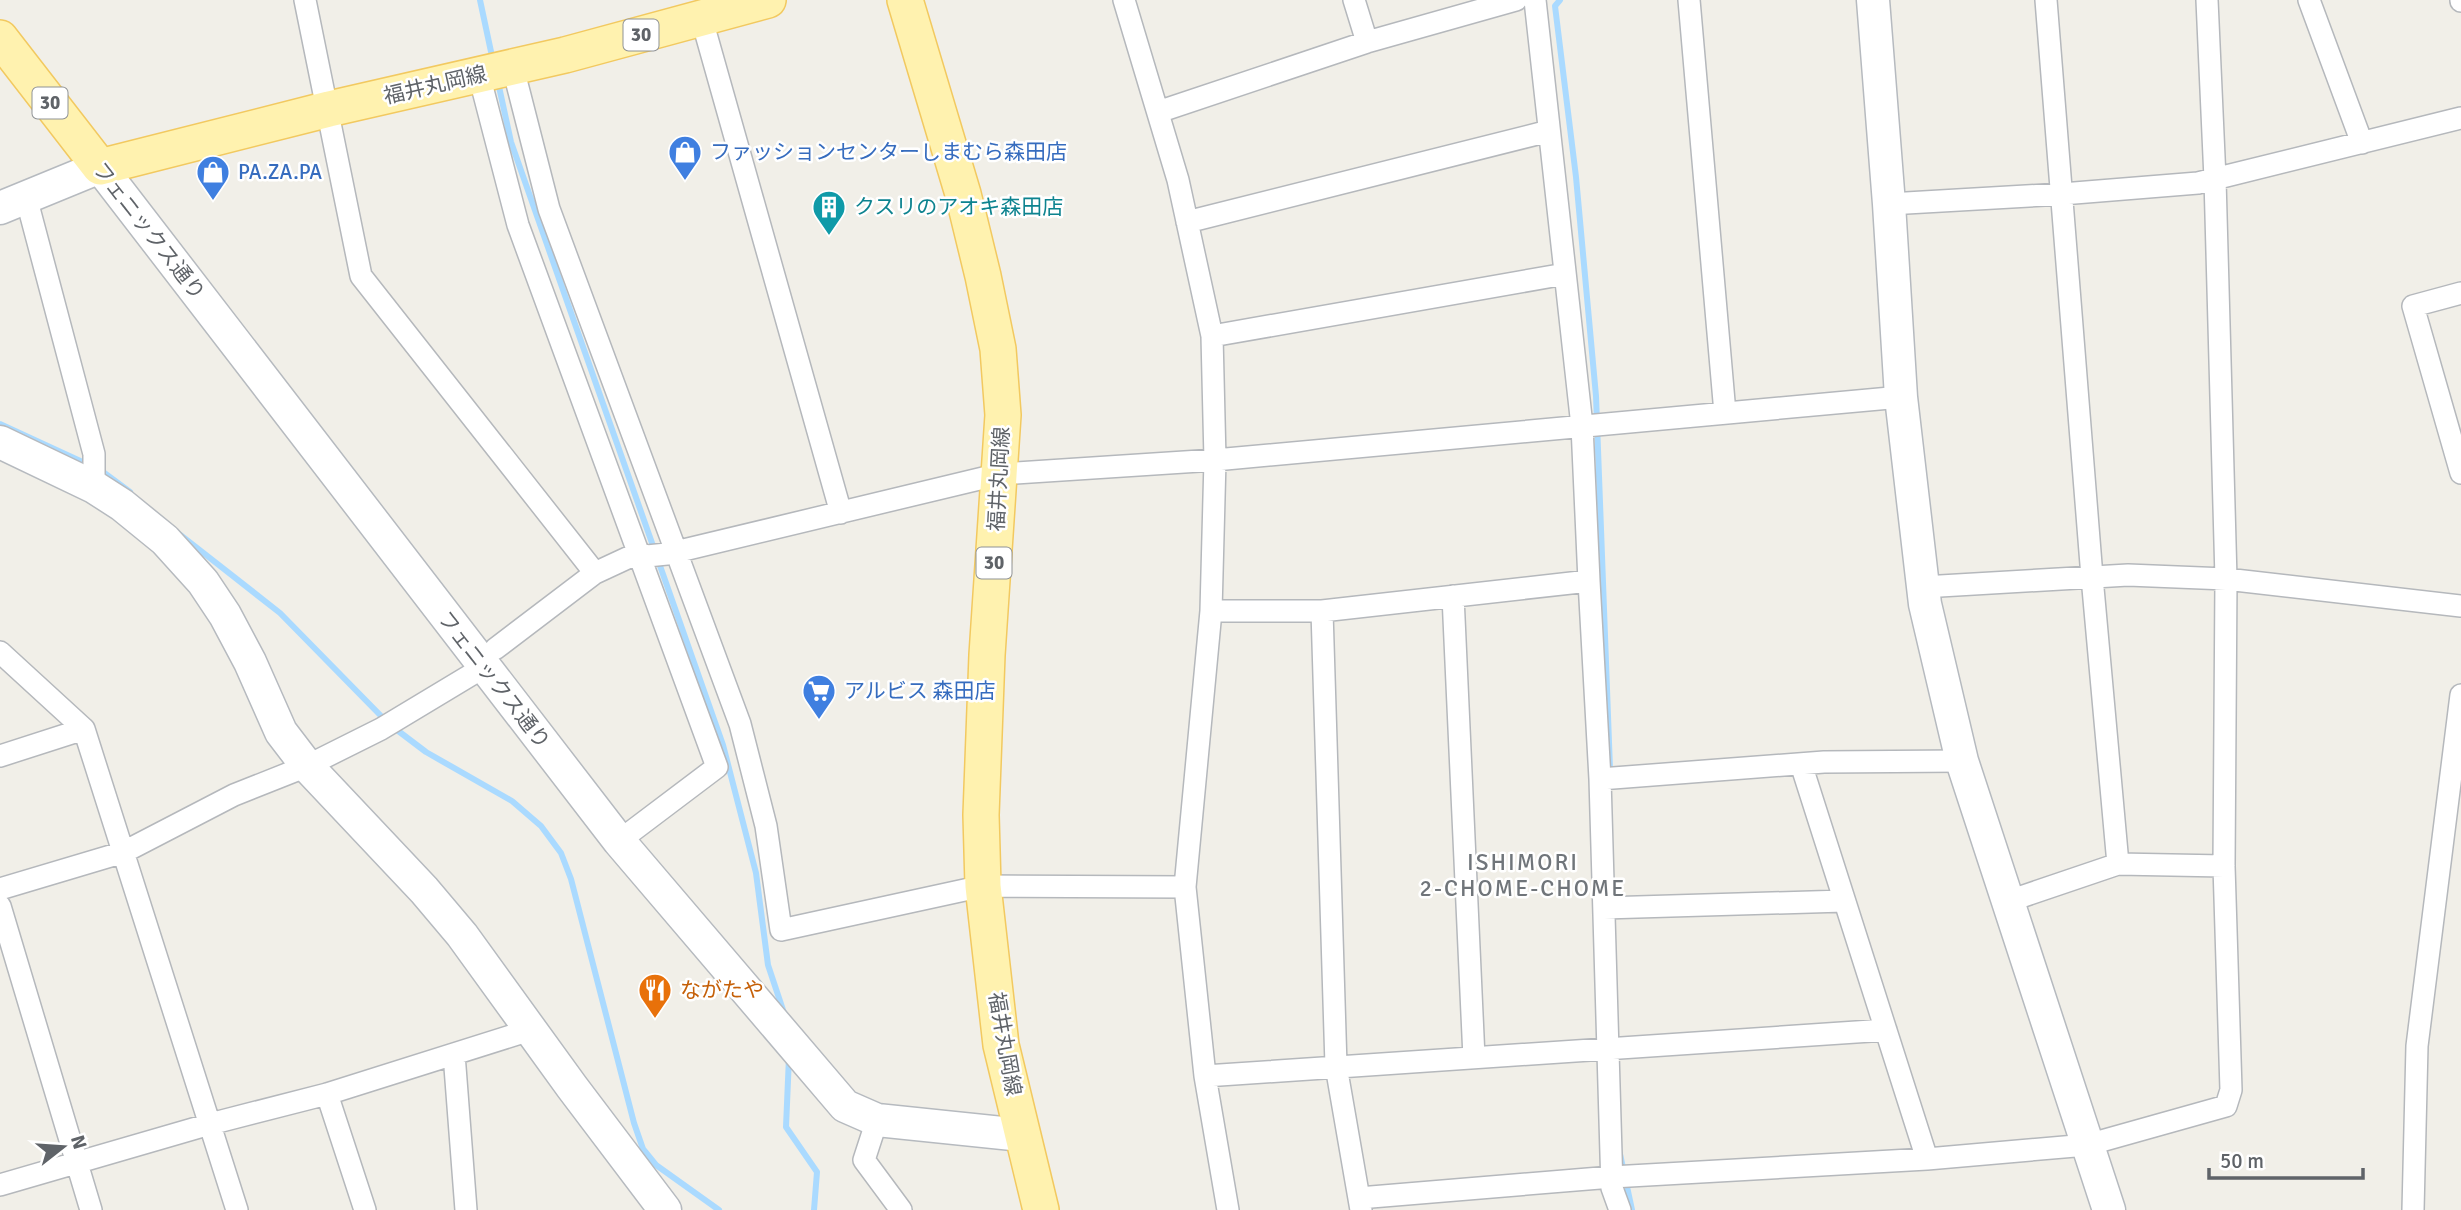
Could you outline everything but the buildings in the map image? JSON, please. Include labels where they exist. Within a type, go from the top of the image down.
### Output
[{"type":"main road","name":"福井丸岡線","points":[[100,167],[329,109],[513,68],[702,20],[768,0]]},
{"type":"main road","name":"福井丸岡線","points":[[905,0],[984,276],[998,349],[1003,415],[987,655],[981,815],[983,886],[1001,1045],[1022,1135]]},
{"type":"main road","name":"フェニックス通り","points":[[0,38],[100,167]]},
{"type":"main road","name":"30","points":[[1022,1135],[1041,1210]]},
{"type":"street","points":[[305,0],[361,276],[595,573]]},
{"type":"street","points":[[1124,0],[1178,180],[1212,336],[1215,460],[1211,611],[1185,887],[1205,1076],[1228,1210]]},
{"type":"street","points":[[1354,0],[1367,42]]},
{"type":"street","points":[[1158,112],[1367,42],[1516,0]]},
{"type":"street","points":[[1535,0],[1582,426],[1600,779],[1612,1188],[1620,1210]]},
{"type":"street","points":[[1689,0],[1726,413]]},
{"type":"street","points":[[1872,0],[1901,397],[1925,604],[1962,761],[2109,1210]]},
{"type":"street","points":[[2046,0],[2118,864]]},
{"type":"street","points":[[1322,611],[1336,1066],[1360,1204],[1612,1177],[1927,1159],[2088,1145],[2226,1106],[2231,1090],[2224,866],[2226,579],[2215,179],[2207,0]]},
{"type":"street","points":[[2309,0],[2362,143]]},
{"type":"street","points":[[702,20],[841,513]]},
{"type":"street","points":[[513,68],[549,209],[657,554],[718,767],[619,841]]},
{"type":"street","points":[[479,75],[518,225],[657,554],[740,724],[766,826],[781,930],[983,886],[1185,887]]},
{"type":"street","points":[[1889,204],[2198,183],[2461,118]]},
{"type":"street","points":[[1187,222],[1549,131]]},
{"type":"street","points":[[94,487],[94,454],[13,202],[100,167]]},
{"type":"street","name":"フェニックス通り","points":[[100,167],[489,658],[619,841],[845,1106],[877,1120],[1022,1135]]},
{"type":"street","points":[[1212,336],[1565,274]]},
{"type":"street","points":[[2461,293],[2413,306],[2461,473]]},
{"type":"street","points":[[0,889],[124,852],[234,795],[307,766],[381,729],[489,658],[595,573],[657,554],[1000,474],[1215,460],[1901,397]]},
{"type":"street","points":[[0,442],[94,487],[122,505],[165,540],[203,582],[225,615],[250,662],[281,732],[307,766],[424,890],[462,935],[665,1210]]},
{"type":"street","points":[[1923,587],[2129,575],[2226,579],[2461,606]]},
{"type":"street","points":[[1211,611],[1322,611],[1589,581]]},
{"type":"street","points":[[1453,596],[1474,1058]]},
{"type":"street","points":[[0,652],[84,729],[237,1210]]},
{"type":"street","points":[[2413,1210],[2417,1046],[2461,695]]},
{"type":"street","points":[[0,756],[84,729]]},
{"type":"street","points":[[1600,779],[1801,764],[1962,761]]},
{"type":"street","points":[[1801,764],[1927,1159]]},
{"type":"street","points":[[2009,901],[2118,864],[2224,866]]},
{"type":"street","points":[[1604,908],[1844,901]]},
{"type":"street","points":[[0,906],[91,1210]]},
{"type":"street","points":[[0,1185],[211,1124],[327,1094],[530,1030]]},
{"type":"street","points":[[1205,1076],[1886,1030]]},
{"type":"street","points":[[454,1054],[466,1210]]},
{"type":"street","points":[[327,1094],[365,1210]]},
{"type":"street","points":[[877,1120],[864,1160],[901,1210]]},
{"type":"waterway","points":[[480,0],[493,61]]},
{"type":"waterway","points":[[1560,0],[1555,6],[1576,177],[1596,396],[1610,769]]},
{"type":"waterway","points":[[498,82],[511,142],[723,745],[756,873],[768,965],[785,1016]]},
{"type":"waterway","points":[[0,424],[89,465]]},
{"type":"waterway","points":[[99,469],[130,492]]},
{"type":"waterway","points":[[178,533],[280,613],[385,720]]},
{"type":"waterway","points":[[393,727],[426,752],[512,801],[541,826],[561,853],[571,879],[643,1149],[656,1165],[719,1210]]},
{"type":"waterway","points":[[789,1057],[786,1127],[817,1172],[814,1210]]},
{"type":"waterway","points":[[1620,1154],[1632,1210]]},
{"type":"place","name":"ファッションセンターしまむら森田店","points":[[685,182]]},
{"type":"place","name":"PA.ZA.PA","points":[[213,202]]},
{"type":"place","name":"クスリのアオキ森田店","points":[[829,237]]},
{"type":"place","name":"アルビス 森田店","points":[[819,721]]},
{"type":"place","name":"ながたや","points":[[655,1020]]},
{"type":"district","name":"ISHIMORI 2-CHOME-CHOME","points":[[1523,875]]}]
